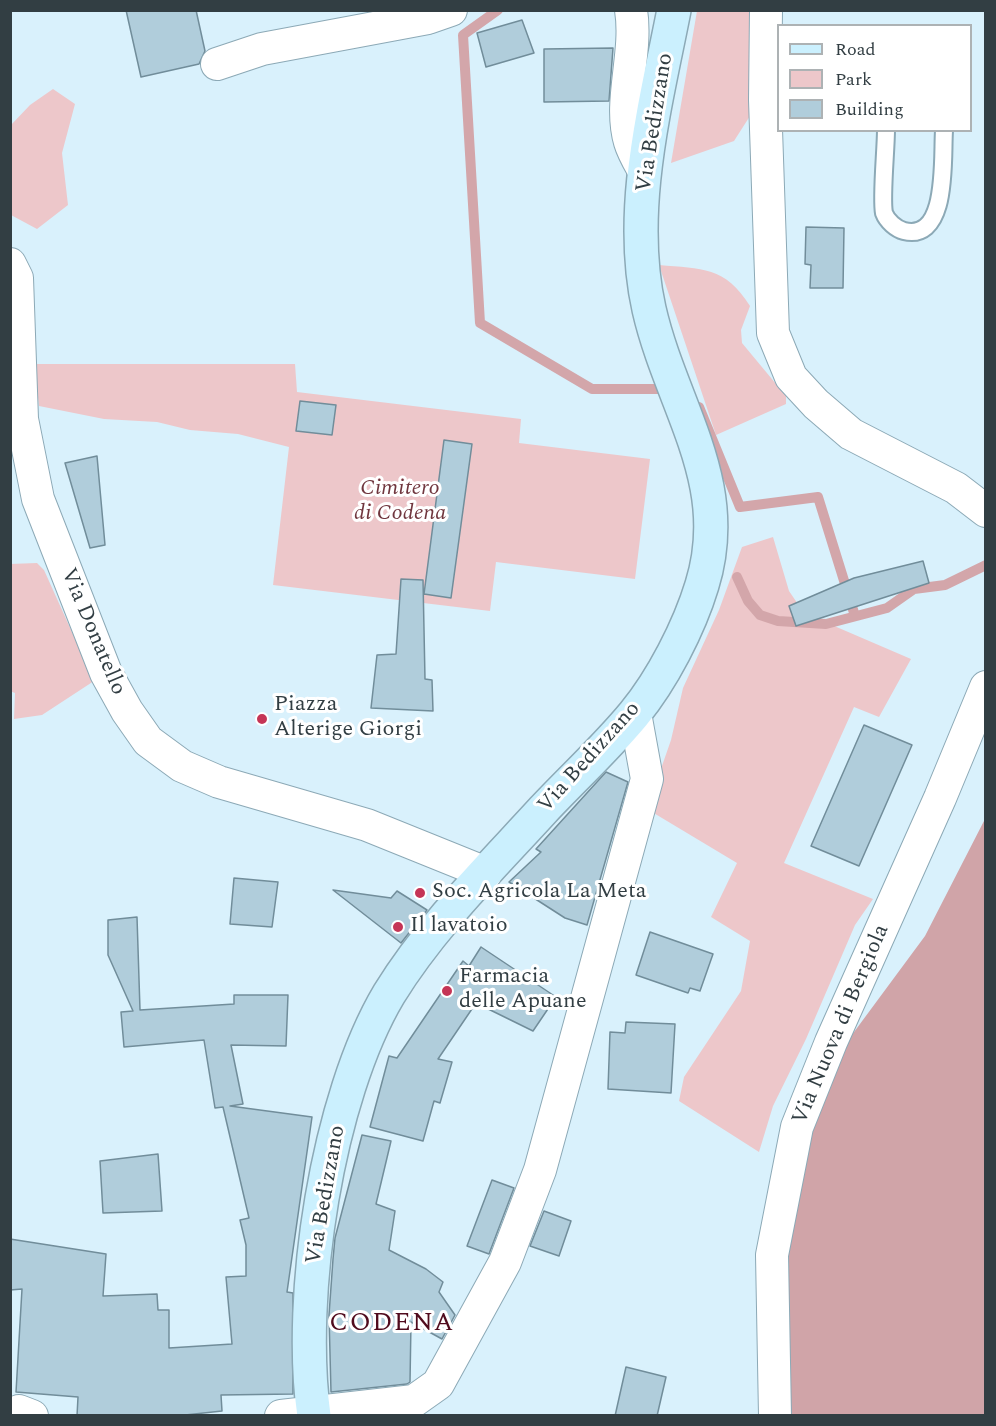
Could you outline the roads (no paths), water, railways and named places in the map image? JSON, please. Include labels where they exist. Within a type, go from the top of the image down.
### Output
[{"type":"street","points":[[218,64],[262,49],[428,18],[451,10]]},
{"type":"street","points":[[632,10],[635,33],[626,106],[630,141],[644,171]]},
{"type":"street","name":"Via Bedizzano","points":[[313,1408],[314,1275],[323,1198],[332,1143],[360,1052],[390,993],[446,916],[635,713],[687,630],[704,581],[713,529],[705,468],[649,309],[643,254],[644,171],[674,10]]},
{"type":"street","points":[[766,10],[772,101],[773,333],[791,377],[816,404],[851,434],[956,488],[986,511]]},
{"type":"street","name":"Via Donatello","points":[[10,264],[16,278],[22,419],[38,500],[106,673],[127,711],[148,741],[182,766],[219,782],[367,825],[486,873]]},
{"type":"street","name":"Via Nuova di Bergiola","points":[[775,1416],[772,1255],[797,1127],[831,1042],[940,798],[986,687]]},
{"type":"street","points":[[281,1416],[313,1408],[414,1401],[438,1384],[505,1262],[540,1170],[647,779],[635,713]]},
{"type":"lane","points":[[886,132],[884,213],[895,227],[912,232],[929,225],[939,210],[944,132]]},
{"type":"waterway","points":[[498,10],[463,35],[480,323],[592,389],[669,389]]},
{"type":"waterway","points":[[699,407],[740,507],[818,497],[855,616]]},
{"type":"waterway","points":[[737,577],[748,601],[760,615],[778,621],[826,624],[887,608],[914,589],[945,585],[986,565]]},
{"type":"place","name":"Piazza Alterige Giorgi","points":[[262,719]]},
{"type":"place","name":"Soc. Agricola La Meta","points":[[420,893]]},
{"type":"place","name":"Il lavatoio","points":[[398,927]]},
{"type":"place","name":"Farmacia delle Apuane","points":[[447,991]]},
{"type":"district","name":"CODENA","points":[[392,1325]]},
{"type":"park label","name":"Cimitero di Codena","points":[[400,502]]}]
